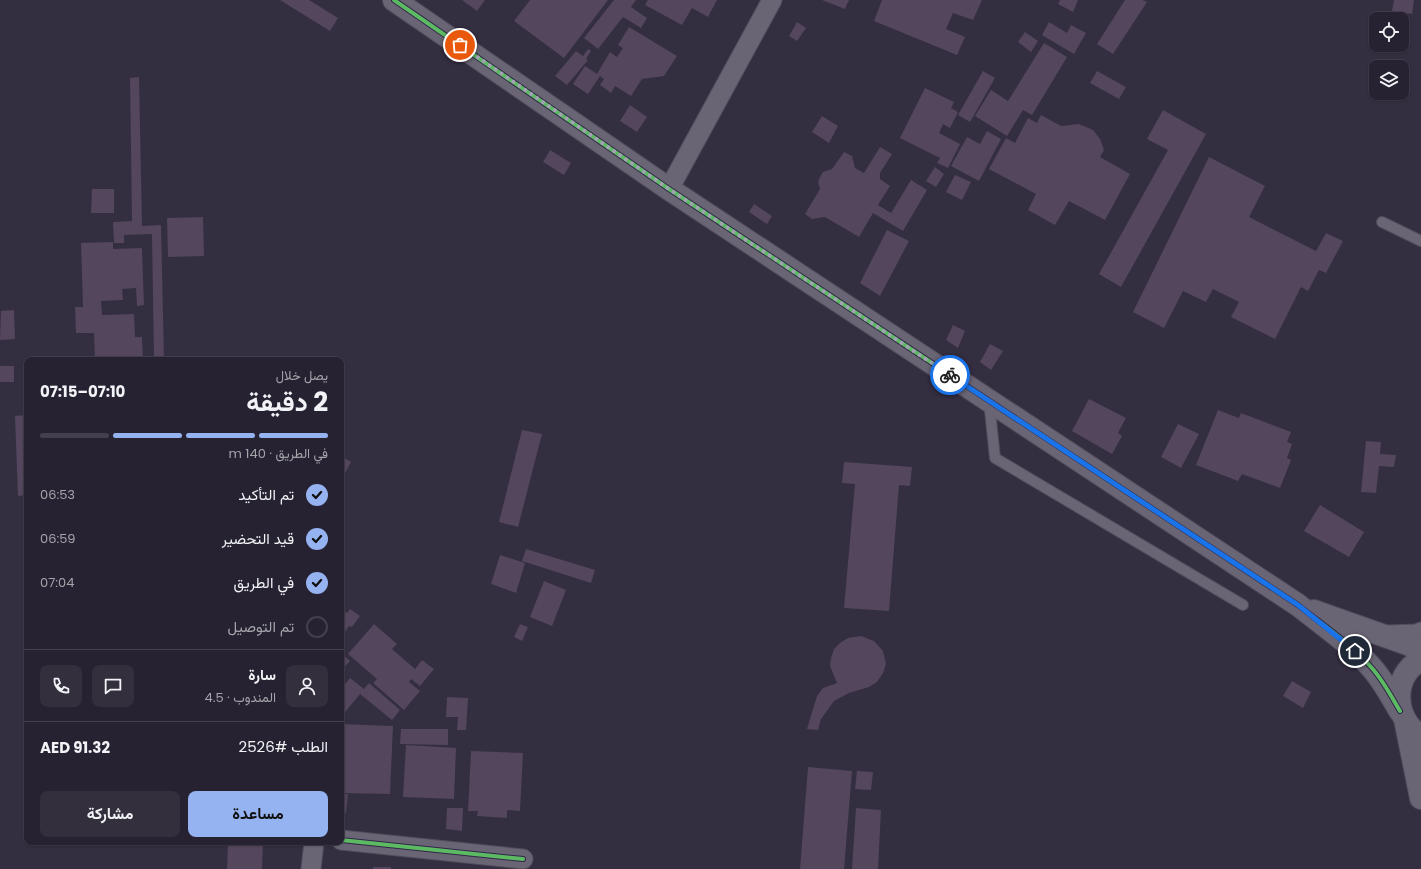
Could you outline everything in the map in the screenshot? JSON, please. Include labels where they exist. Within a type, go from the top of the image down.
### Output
[{"type":"street","points":[[394,0],[669,189],[1298,605],[1347,644],[1371,666],[1409,723]]},
{"type":"street","points":[[669,189],[772,0]]},
{"type":"street","points":[[1298,605],[1410,645],[1421,651]]},
{"type":"street","points":[[1383,635],[1413,634],[1421,632]]},
{"type":"street","points":[[1421,660],[1407,672],[1401,684],[1398,697],[1409,723],[1421,798]]},
{"type":"street","points":[[344,840],[523,859]]},
{"type":"street","points":[[311,869],[314,845]]},
{"type":"lane","points":[[1382,222],[1421,241]]},
{"type":"lane","points":[[989,401],[995,458],[1243,605]]},
{"type":"building","points":[[280,0],[309,0],[338,18],[330,31]]},
{"type":"building","points":[[462,0],[485,0],[477,11]]},
{"type":"building","points":[[530,0],[608,0],[564,58],[514,21]]},
{"type":"building","points":[[614,0],[636,0],[631,7],[647,18],[641,28],[623,17],[598,49],[584,38]]},
{"type":"building","points":[[648,0],[717,0],[708,17],[692,8],[682,25],[645,5]]},
{"type":"building","points":[[822,0],[849,0],[845,9]]},
{"type":"building","points":[[882,0],[982,0],[973,20],[953,13],[946,29],[965,37],[957,55],[874,21]]},
{"type":"building","points":[[1060,0],[1078,0],[1073,12],[1058,4]]},
{"type":"building","points":[[1125,0],[1143,0],[1147,2],[1113,54],[1097,44]]},
{"type":"building","points":[[1394,0],[1414,0],[1412,14],[1409,14],[1409,12],[1392,11]]},
{"type":"building","points":[[797,22],[806,28],[797,41],[789,36]]},
{"type":"building","points":[[1049,22],[1067,33],[1071,25],[1086,33],[1074,54],[1042,35]]},
{"type":"building","points":[[629,27],[677,56],[664,76],[642,79],[631,96],[615,86],[611,93],[600,85],[604,79],[600,76],[588,94],[573,84],[585,66],[597,74],[610,52],[617,57],[623,48],[618,45]]},
{"type":"building","points":[[1025,32],[1038,41],[1031,52],[1018,42]]},
{"type":"building","points":[[1044,43],[1067,57],[1032,115],[1023,110],[1007,136],[975,116],[991,90],[1008,101]]},
{"type":"building","points":[[588,49],[591,51],[586,59],[588,60],[567,85],[555,76],[576,51],[583,56]]},
{"type":"building","points":[[983,71],[995,78],[970,122],[958,115]]},
{"type":"building","points":[[1097,71],[1126,87],[1119,99],[1090,83]]},
{"type":"building","points":[[139,77],[142,226],[161,225],[164,357],[154,357],[152,234],[124,235],[124,243],[114,243],[113,222],[132,221],[130,78]]},
{"type":"building","points":[[925,88],[954,102],[951,108],[958,112],[950,128],[943,124],[939,133],[960,144],[948,168],[937,163],[940,158],[900,138]]},
{"type":"building","points":[[630,105],[647,117],[637,132],[620,121]]},
{"type":"building","points":[[1163,110],[1206,134],[1121,287],[1099,274],[1168,150],[1147,139]]},
{"type":"building","points":[[1041,115],[1061,126],[1079,124],[1093,130],[1100,139],[1104,150],[1100,157],[1130,174],[1105,220],[1069,201],[1055,225],[1028,210],[1036,194],[989,169],[1006,138],[1015,143],[1028,118],[1037,123]]},
{"type":"building","points":[[822,116],[838,126],[829,143],[812,132]]},
{"type":"building","points":[[987,131],[1001,139],[979,181],[951,166],[967,137],[980,144]]},
{"type":"building","points":[[880,147],[892,154],[880,173],[880,179],[890,186],[878,205],[891,213],[911,180],[927,190],[903,231],[873,213],[859,237],[825,217],[812,219],[805,214],[820,189],[818,181],[823,172],[832,169],[844,152],[852,156],[855,168],[864,173]]},
{"type":"building","points":[[550,150],[571,163],[564,175],[543,162]]},
{"type":"building","points":[[1209,157],[1265,186],[1249,217],[1316,251],[1326,233],[1343,241],[1326,273],[1319,270],[1308,291],[1301,287],[1275,339],[1231,317],[1239,302],[1213,289],[1206,302],[1183,291],[1164,328],[1133,312]]},
{"type":"building","points":[[935,167],[944,174],[936,187],[926,181]]},
{"type":"building","points":[[955,175],[971,182],[962,200],[946,192]]},
{"type":"building","points":[[92,189],[114,189],[114,213],[91,213]]},
{"type":"building","points":[[754,204],[772,216],[767,224],[749,212]]},
{"type":"building","points":[[203,217],[204,256],[168,257],[167,218]]},
{"type":"building","points":[[887,230],[909,241],[880,296],[860,283]]},
{"type":"building","points":[[113,242],[113,249],[142,248],[144,305],[137,306],[136,288],[122,289],[123,300],[101,301],[102,315],[134,314],[135,337],[142,337],[143,357],[95,357],[94,333],[76,333],[75,307],[83,307],[81,243]]},
{"type":"building","points":[[14,310],[15,339],[0,340],[1,311]]},
{"type":"building","points":[[953,325],[965,331],[958,348],[946,340]]},
{"type":"building","points":[[990,344],[1003,351],[991,370],[980,362]]},
{"type":"building","points":[[0,366],[14,366],[14,382],[0,382]]},
{"type":"building","points":[[1089,399],[1126,418],[1118,433],[1122,436],[1112,454],[1072,431]]},
{"type":"building","points":[[1218,410],[1239,418],[1241,413],[1291,432],[1287,442],[1292,444],[1287,458],[1291,460],[1280,488],[1242,474],[1238,481],[1196,465]]},
{"type":"building","points":[[24,415],[24,495],[18,496],[15,416]]},
{"type":"building","points":[[1178,424],[1199,434],[1181,468],[1161,457]]},
{"type":"building","points":[[522,430],[542,434],[518,527],[499,522]]},
{"type":"building","points":[[1366,441],[1381,442],[1380,454],[1396,455],[1394,467],[1379,466],[1376,493],[1361,492]]},
{"type":"building","points":[[344,458],[351,462],[344,475]]},
{"type":"building","points":[[844,462],[912,467],[910,486],[899,485],[889,611],[844,608],[855,484],[842,483]]},
{"type":"building","points":[[1320,505],[1364,532],[1349,557],[1304,531]]},
{"type":"building","points":[[526,549],[595,570],[591,583],[522,561]]},
{"type":"building","points":[[500,555],[525,563],[516,593],[491,584]]},
{"type":"building","points":[[544,581],[566,590],[552,626],[530,617]]},
{"type":"building","points":[[350,609],[360,616],[352,627],[349,626],[344,633],[344,610],[347,613]]},
{"type":"building","points":[[374,624],[397,644],[392,649],[415,669],[422,660],[434,669],[420,686],[411,679],[409,682],[420,691],[404,710],[373,683],[377,679],[348,654]]},
{"type":"building","points":[[520,624],[528,627],[522,641],[514,637]]},
{"type":"building","points":[[861,636],[874,641],[883,651],[886,664],[883,673],[877,682],[869,687],[849,693],[834,701],[821,719],[818,730],[807,729],[817,696],[823,688],[837,683],[830,666],[834,649],[848,638]]},
{"type":"building","points":[[344,656],[350,661],[344,667]]},
{"type":"building","points":[[350,678],[364,689],[369,683],[400,710],[392,720],[360,694],[344,713],[344,685]]},
{"type":"building","points":[[1292,681],[1311,692],[1303,708],[1283,696]]},
{"type":"building","points":[[447,697],[468,698],[466,730],[457,730],[458,717],[446,717]]},
{"type":"building","points":[[344,724],[393,726],[390,794],[344,793]]},
{"type":"building","points":[[401,729],[448,729],[448,745],[400,744]]},
{"type":"building","points":[[406,745],[456,748],[454,799],[403,797]]},
{"type":"building","points":[[471,751],[523,753],[520,811],[507,810],[507,818],[477,816],[478,811],[468,811]]},
{"type":"building","points":[[808,767],[852,771],[844,869],[800,869]]},
{"type":"building","points":[[857,771],[873,772],[871,790],[855,789]]},
{"type":"building","points":[[344,794],[348,794],[346,813],[344,813]]},
{"type":"building","points":[[447,808],[463,808],[462,831],[446,829]]},
{"type":"building","points":[[856,808],[881,810],[878,869],[852,869]]},
{"type":"building","points":[[228,845],[263,845],[262,869],[227,869]]},
{"type":"building","points":[[373,867],[391,867],[391,869],[373,869]]},
{"type":"cycle path","points":[[394,0],[669,189],[1298,605],[1336,634],[1363,658],[1387,688],[1400,711]]},
{"type":"cycle path","points":[[344,840],[523,859]]},
{"type":"way so far","points":[[460,45],[669,189],[950,375]]},
{"type":"route","points":[[950,375],[1298,605],[1355,651]]}]
